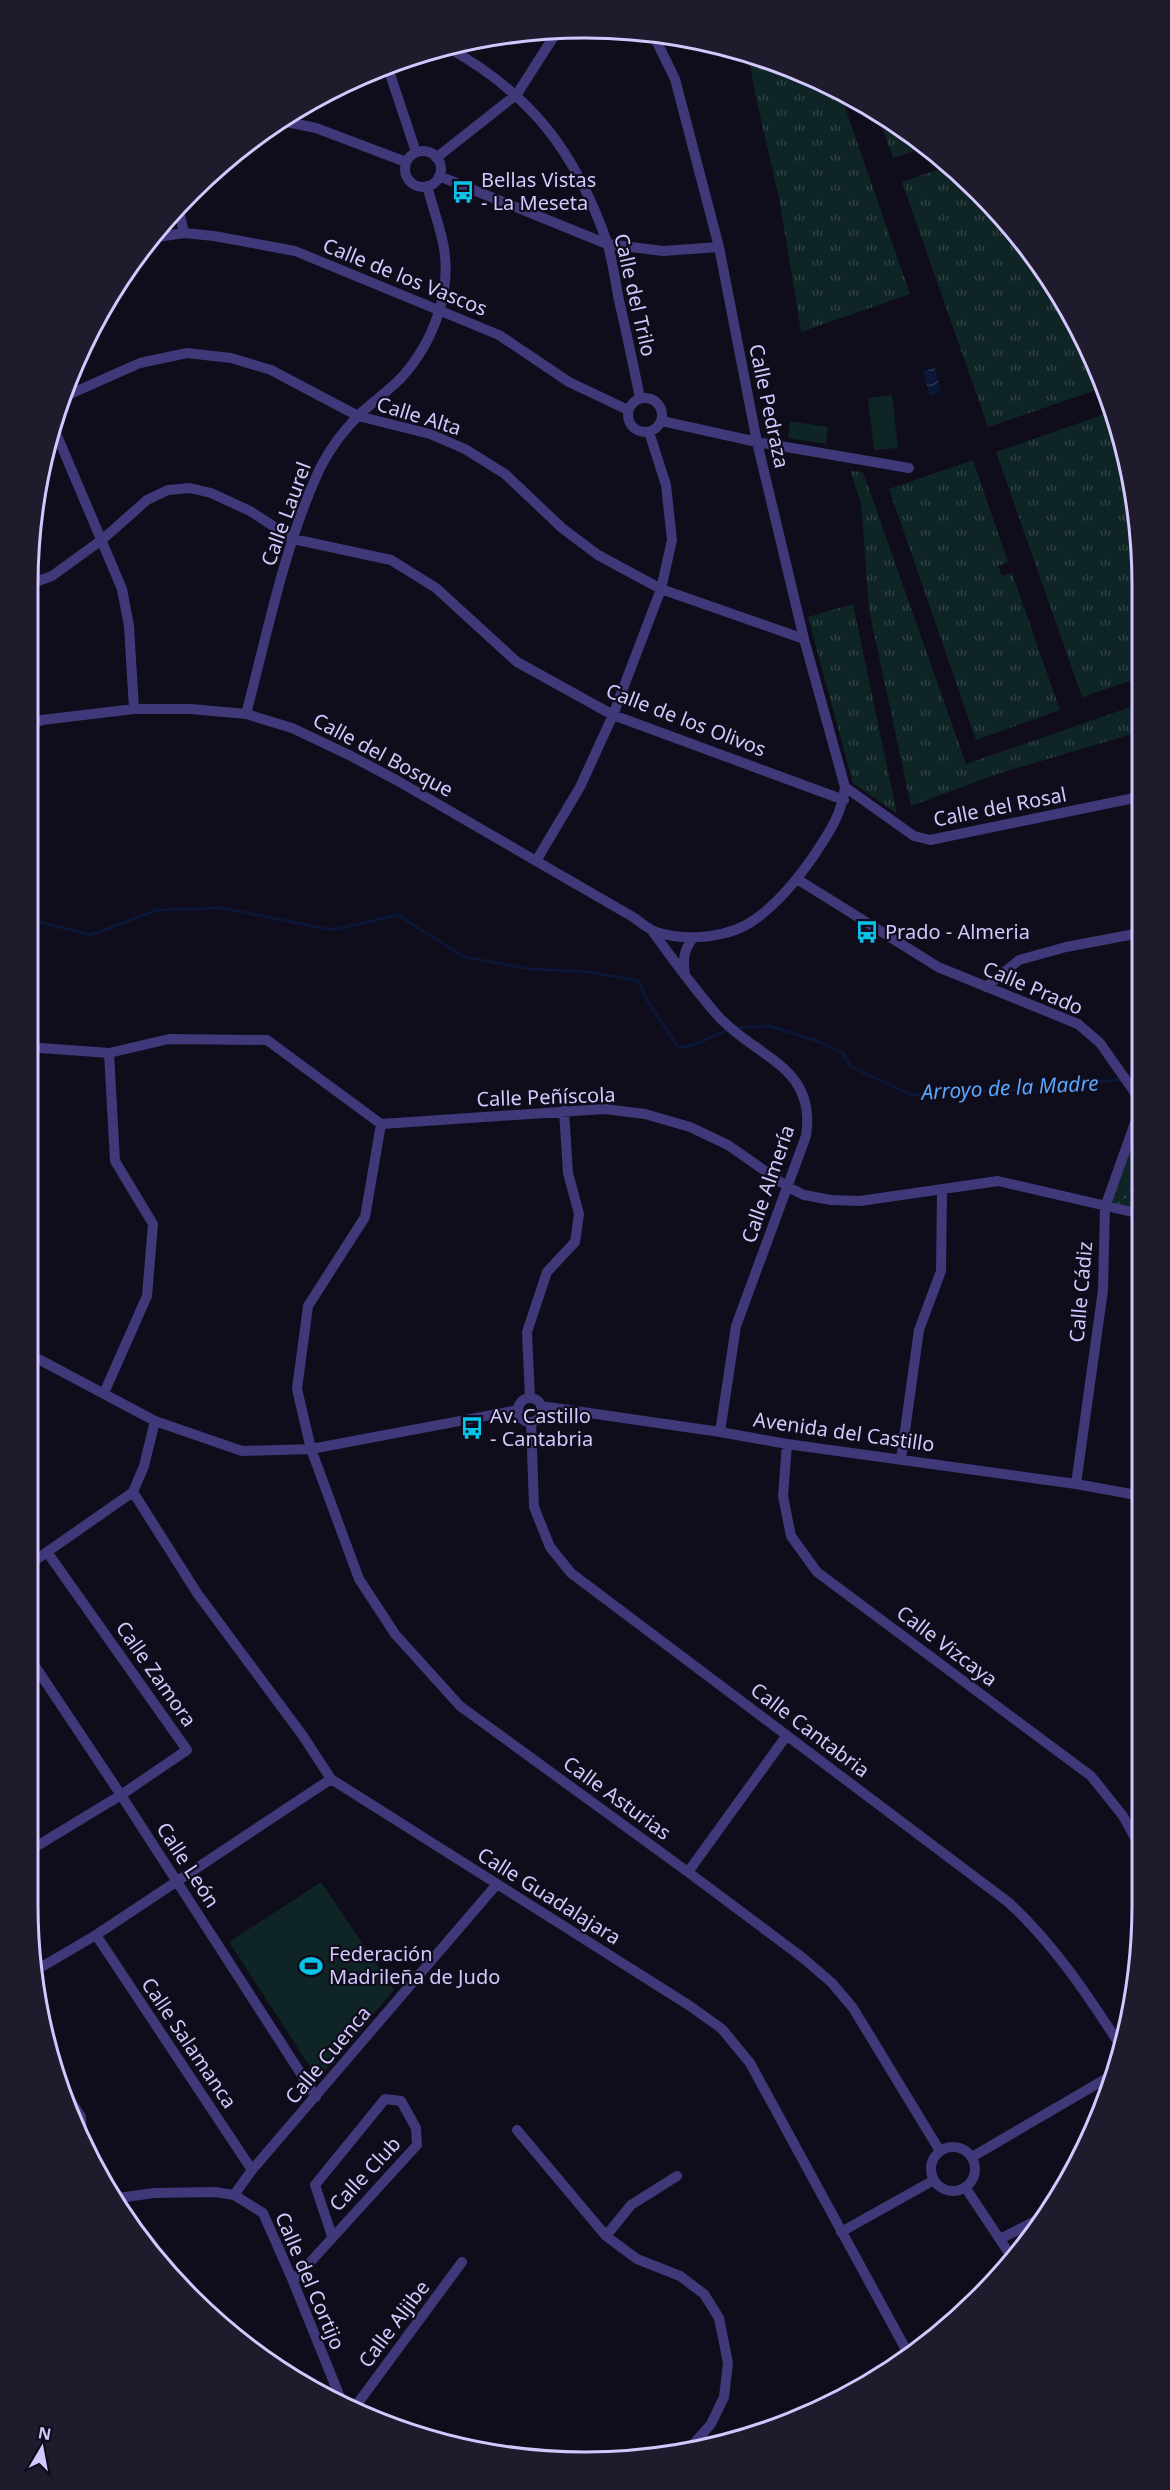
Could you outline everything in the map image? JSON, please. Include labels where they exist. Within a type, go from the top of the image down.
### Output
[{"type":"street","points":[[436,158],[517,94],[552,39]]},
{"type":"street","name":"Calle Pedraza","points":[[657,42],[675,79],[719,248],[757,442],[804,639],[845,787]]},
{"type":"street","name":"Calle del Trilo","points":[[457,53],[476,63],[517,94],[553,134],[588,198],[607,244],[640,398]]},
{"type":"street","points":[[390,74],[416,152]]},
{"type":"street","points":[[292,123],[316,128],[406,162]]},
{"type":"street","points":[[416,152],[430,153],[436,158],[440,169],[439,176],[427,186],[420,187],[409,181],[405,169],[406,162],[416,152]]},
{"type":"street","points":[[439,176],[607,244],[663,251],[719,248]]},
{"type":"street","name":"Calle Laurel","points":[[246,714],[293,539],[316,477],[333,445],[358,416],[401,378],[424,348],[440,310],[444,278],[444,245],[427,186]]},
{"type":"street","points":[[180,216],[184,233]]},
{"type":"street","name":"Calle de los Vascos","points":[[163,236],[184,233],[214,236],[295,251],[499,335],[569,382],[628,410]]},
{"type":"street","name":"Calle Alta","points":[[73,393],[140,363],[187,353],[231,358],[271,369],[358,416],[430,434],[465,449],[505,474],[571,535],[598,555],[661,589],[804,639]]},
{"type":"street","points":[[640,398],[648,398],[660,406],[662,421],[659,426],[649,432],[635,430],[627,418],[630,405],[640,398]]},
{"type":"street","points":[[662,421],[757,442],[909,468]]},
{"type":"street","points":[[536,861],[580,787],[613,715],[661,589],[672,540],[666,485],[649,432]]},
{"type":"street","points":[[58,437],[103,539],[122,589],[129,626],[134,709]]},
{"type":"street","name":"Calle de los Olivos","points":[[38,581],[52,576],[103,539],[147,500],[168,490],[190,488],[211,493],[250,511],[293,539],[391,560],[436,588],[517,662],[613,715],[844,800]]},
{"type":"street","name":"Calle del Bosque","points":[[38,722],[134,709],[191,709],[246,714],[292,728],[349,755],[633,917],[653,932],[683,942],[736,929],[756,920],[779,900],[797,879],[835,825],[844,800],[845,787]]},
{"type":"street","name":"Calle del Rosal","points":[[845,787],[914,836],[930,840],[1132,798]]},
{"type":"street","name":"Calle Prado","points":[[797,879],[938,967],[1078,1024],[1100,1043],[1132,1087]]},
{"type":"street","name":"Calle Almería","points":[[653,932],[686,978],[719,1017],[747,1042],[781,1063],[796,1081],[804,1097],[809,1119],[807,1136],[736,1326],[720,1432]]},
{"type":"street","points":[[986,987],[1019,960],[1066,947],[1132,935]]},
{"type":"street","points":[[666,940],[683,942],[676,958],[668,953],[666,940]]},
{"type":"street","points":[[683,942],[686,978]]},
{"type":"street","points":[[38,1048],[109,1053],[169,1039],[267,1040],[381,1124]]},
{"type":"street","points":[[104,1393],[147,1296],[153,1224],[115,1161],[109,1053]]},
{"type":"street","name":"Calle Peñíscola","points":[[381,1124],[604,1109],[645,1114],[690,1127],[728,1145],[788,1187],[804,1195],[831,1200],[860,1201],[998,1181],[1132,1212]]},
{"type":"street","points":[[530,1398],[527,1332],[547,1272],[575,1242],[579,1214],[568,1173],[564,1111]]},
{"type":"street","name":"Calle Asturias","points":[[381,1124],[365,1217],[308,1306],[297,1389],[311,1449],[358,1579],[403,1642],[460,1706],[688,1872],[803,1958],[832,1983],[852,2008],[940,2151]]},
{"type":"street","name":"Calle Cádiz","points":[[1076,1484],[1103,1290],[1105,1206],[1132,1131]]},
{"type":"street","points":[[901,1459],[919,1330],[941,1271],[942,1190]]},
{"type":"street","points":[[38,1359],[156,1421],[242,1451],[311,1449],[518,1410]]},
{"type":"street","points":[[530,1398],[541,1406],[540,1417],[531,1422],[523,1420],[518,1410],[523,1400],[530,1398]]},
{"type":"street","name":"Avenida del Castillo","points":[[541,1406],[787,1444],[1076,1484],[1132,1494]]},
{"type":"street","points":[[38,1558],[133,1492],[144,1466],[156,1421]]},
{"type":"street","name":"Calle Cantabria","points":[[531,1422],[534,1507],[550,1547],[571,1573],[993,1889],[1022,1914],[1071,1972],[1116,2039]]},
{"type":"street","name":"Calle Vizcaya","points":[[787,1444],[783,1496],[791,1536],[817,1572],[1091,1776],[1123,1816],[1132,1832]]},
{"type":"street","name":"Calle Guadalajara","points":[[133,1492],[197,1593],[303,1736],[331,1779],[690,2006],[722,2029],[750,2063],[905,2348]]},
{"type":"street","name":"Calle Zamora","points":[[38,1845],[122,1795],[188,1750],[47,1552]]},
{"type":"street","name":"Calle León","points":[[38,1670],[122,1795],[316,2097]]},
{"type":"street","points":[[688,1872],[787,1735]]},
{"type":"street","points":[[41,1967],[96,1935],[331,1779]]},
{"type":"street","name":"Calle Cuenca","points":[[234,2195],[252,2170],[497,1884]]},
{"type":"street","name":"Calle Salamanca","points":[[96,1935],[252,2170]]},
{"type":"street","points":[[972,2157],[1103,2080]]},
{"type":"street","name":"Calle Club","points":[[293,2281],[417,2145],[416,2128],[401,2101],[386,2099],[315,2185],[332,2236]]},
{"type":"street","points":[[517,2130],[606,2236],[638,2259],[680,2276],[704,2294],[719,2318],[728,2362],[724,2397],[711,2424],[696,2441]]},
{"type":"street","points":[[953,2147],[960,2148],[972,2157],[974,2175],[965,2187],[954,2190],[946,2189],[934,2180],[931,2171],[932,2163],[940,2151],[953,2147]]},
{"type":"street","points":[[606,2236],[631,2205],[677,2176]]},
{"type":"street","points":[[841,2232],[934,2180]]},
{"type":"street","points":[[965,2187],[1008,2252]]},
{"type":"street","name":"Calle del Cortijo","points":[[123,2197],[154,2193],[215,2192],[234,2195],[263,2213],[339,2394]]},
{"type":"street","points":[[999,2239],[1029,2224]]},
{"type":"street","name":"Calle Aljibe","points":[[358,2403],[462,2262]]},
{"type":"green space","points":[[750,63],[795,79],[843,103],[910,294],[801,332],[780,203]]},
{"type":"green space","points":[[881,125],[917,150],[893,158]]},
{"type":"green space","points":[[940,169],[997,224],[1040,281],[1059,311],[1096,390],[988,427],[902,182]]},
{"type":"green space","points":[[892,395],[898,448],[874,450],[868,398]]},
{"type":"green space","points":[[1105,414],[1114,443],[1128,514],[1132,585],[1132,680],[1082,697],[996,452]]},
{"type":"green space","points":[[790,421],[828,427],[826,444],[788,438]]},
{"type":"green space","points":[[973,460],[1008,562],[998,566],[1002,576],[1012,573],[1060,710],[976,740],[889,489]]},
{"type":"green space","points":[[850,471],[863,472],[966,764],[1132,706],[1132,734],[997,774],[911,806],[869,610],[861,503]]},
{"type":"green space","points":[[853,604],[897,814],[853,783],[808,617]]},
{"type":"green space","points":[[1132,1129],[1132,1213],[1105,1207]]},
{"type":"green space","points":[[1132,1150],[1132,1187],[1116,1196]]},
{"type":"green space","name":"Federación Madrileña de Judo","points":[[321,1882],[394,1990],[318,2079],[229,1942]]},
{"type":"water","points":[[935,368],[941,392],[930,396],[923,371]]},
{"type":"waterway","name":"Arroyo de la Madre","points":[[38,923],[91,935],[157,910],[223,908],[332,930],[398,915],[464,957],[531,969],[590,972],[639,981],[645,997],[679,1048],[698,1043],[728,1030]]},
{"type":"waterway","name":"Arroyo de la Madre","points":[[737,1028],[769,1026],[817,1041],[843,1053],[851,1067],[912,1095],[1000,1090],[1042,1091],[1121,1079]]},
{"type":"waterway","name":"Arroyo de la Madre","points":[[1128,1077],[1132,1076]]},
{"type":"place","name":"Bellas Vistas - La Meseta","points":[[463,192]]},
{"type":"place","name":"Prado - Almeria","points":[[867,932]]},
{"type":"place","name":"Av. Castillo - Cantabria","points":[[472,1428]]},
{"type":"place","name":"Federación Madrileña de Judo","points":[[311,1966]]}]
